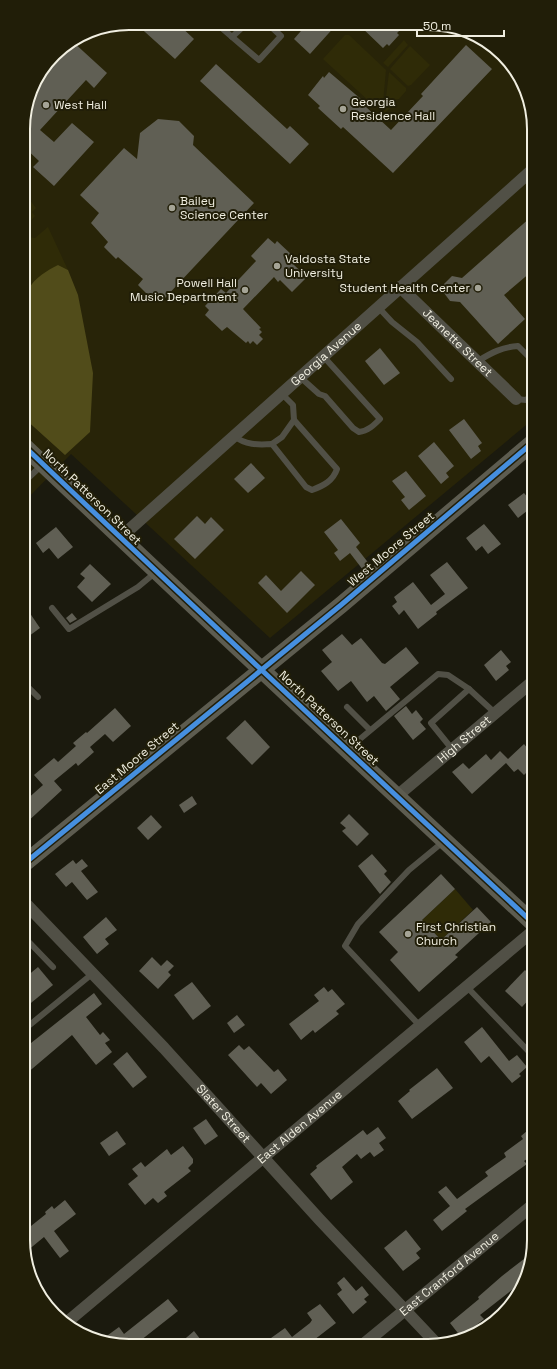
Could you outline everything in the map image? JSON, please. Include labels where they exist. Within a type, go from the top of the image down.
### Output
[{"type":"main road","name":"West Moore Street","points":[[262,668],[341,605],[527,447]]},
{"type":"main road","name":"North Patterson Street","points":[[30,452],[156,572],[262,668],[347,750],[527,917]]},
{"type":"main road","name":"East Moore Street","points":[[30,859],[262,668]]},
{"type":"street","name":"Georgia Avenue","points":[[121,537],[527,175]]},
{"type":"street","name":"Jeanette Street","points":[[400,287],[516,399]]},
{"type":"street","name":"High Street","points":[[397,796],[527,686]]},
{"type":"street","name":"Slater Street","points":[[30,908],[164,1048],[264,1158],[433,1339]]},
{"type":"street","name":"East Alden Avenue","points":[[71,1319],[527,936]]},
{"type":"street","name":"East Cranford Avenue","points":[[370,1339],[527,1210]]},
{"type":"lane","points":[[223,30],[259,60],[281,36],[274,30]]},
{"type":"lane","points":[[232,37],[240,30]]},
{"type":"lane","points":[[378,307],[392,322],[417,342],[451,379]]},
{"type":"lane","points":[[478,361],[494,351],[508,346],[518,346],[527,355]]},
{"type":"lane","points":[[300,377],[319,394],[325,396],[353,428],[359,432],[368,430],[375,425],[380,419],[323,356]]},
{"type":"lane","points":[[272,444],[306,487],[312,490],[327,483],[335,476],[337,469],[294,420],[293,406],[282,393]]},
{"type":"lane","points":[[516,399],[527,399]]},
{"type":"lane","points":[[234,436],[242,442],[257,445],[272,444],[282,437],[294,420]]},
{"type":"lane","points":[[30,476],[43,464]]},
{"type":"lane","points":[[52,608],[69,629],[138,587],[156,572]]},
{"type":"lane","points":[[347,750],[438,674],[448,675],[469,689],[495,713]]},
{"type":"lane","points":[[30,689],[38,697]]},
{"type":"lane","points":[[452,749],[431,723],[469,689]]},
{"type":"lane","points":[[347,707],[370,730]]},
{"type":"lane","points":[[420,1026],[345,946],[358,924],[409,870],[444,841]]},
{"type":"lane","points":[[30,943],[53,967]]},
{"type":"lane","points":[[30,1025],[92,974]]},
{"type":"lane","points":[[467,988],[527,1050]]},
{"type":"shaded area","name":"Valdosta State University","points":[[428,30],[460,35],[477,43],[498,59],[514,80],[524,104],[526,116],[527,424],[270,638],[71,454],[30,496],[30,123],[35,97],[43,80],[59,59],[85,40],[104,33],[116,31]]},
{"type":"shaded area","points":[[345,35],[349,35],[386,70],[382,113],[323,59]]},
{"type":"shaded area","points":[[404,40],[408,45],[388,67],[383,63]]},
{"type":"shaded area","points":[[410,46],[430,65],[411,85],[408,86],[390,69]]},
{"type":"shaded area","points":[[389,72],[406,88],[406,91],[399,99],[393,100],[392,106],[384,114]]},
{"type":"shaded area","points":[[30,200],[36,208],[32,212],[35,216],[30,222]]},
{"type":"shaded area","points":[[48,227],[68,270],[58,265],[30,288],[30,237],[35,238]]},
{"type":"shaded area","points":[[58,265],[68,270],[78,295],[93,373],[90,432],[65,455],[30,423],[30,287],[34,281]]},
{"type":"shaded area","points":[[455,889],[473,910],[441,940],[422,920]]},
{"type":"building","points":[[143,30],[184,30],[194,39],[175,59]]},
{"type":"building","points":[[302,30],[332,30],[310,54],[294,39]]},
{"type":"building","points":[[364,30],[400,30],[397,33],[399,35],[389,46],[387,44],[383,48]]},
{"type":"building","name":"West Hall","points":[[77,45],[107,73],[94,88],[86,80],[40,130],[54,142],[72,123],[94,142],[54,186],[33,167],[39,161],[30,153],[30,123],[35,97],[43,80],[59,59]]},
{"type":"building","name":"Georgia Residence Hall","points":[[466,45],[492,69],[393,173],[343,127],[341,129],[318,108],[320,106],[308,95],[323,76],[324,78],[329,72],[368,105],[366,107],[391,130],[423,96],[421,94]]},
{"type":"building","points":[[216,64],[287,129],[290,126],[309,144],[290,164],[200,81]]},
{"type":"building","name":"Bailey Science Center","points":[[158,119],[179,121],[194,136],[193,145],[254,203],[164,299],[160,295],[153,300],[138,285],[143,279],[118,257],[116,259],[104,247],[108,242],[91,223],[99,213],[80,195],[124,148],[137,159],[140,133]]},
{"type":"building","name":"Student Health Center","points":[[527,221],[527,275],[504,295],[525,319],[498,344],[460,302],[450,301],[444,293],[444,284],[452,276],[462,278]]},
{"type":"building","name":"Powell Hall Music Department","points":[[268,238],[275,244],[277,241],[293,256],[290,259],[295,264],[294,265],[307,277],[292,292],[280,280],[278,282],[274,277],[243,309],[261,328],[259,329],[262,332],[259,335],[263,339],[257,345],[253,341],[250,344],[248,341],[246,343],[227,327],[222,331],[205,315],[209,310],[205,306],[221,289],[226,293],[256,261],[251,256]]},
{"type":"building","points":[[380,348],[400,373],[384,385],[365,361]]},
{"type":"building","points":[[464,419],[482,443],[478,446],[481,451],[471,459],[449,430]]},
{"type":"building","points":[[434,442],[454,466],[446,473],[449,477],[441,484],[418,456]]},
{"type":"building","points":[[251,463],[265,478],[248,493],[234,479]]},
{"type":"building","points":[[406,471],[426,496],[409,510],[401,500],[405,497],[392,481]]},
{"type":"building","points":[[524,493],[527,497],[527,511],[518,518],[508,505]]},
{"type":"building","points":[[197,516],[205,524],[211,517],[224,530],[195,559],[174,539]]},
{"type":"building","points":[[341,519],[360,543],[356,547],[370,565],[363,570],[350,553],[340,561],[334,553],[338,550],[324,532]]},
{"type":"building","points":[[484,524],[501,544],[488,554],[482,546],[476,551],[466,538]]},
{"type":"building","points":[[56,527],[73,547],[58,559],[49,548],[43,553],[36,543]]},
{"type":"building","points":[[447,562],[468,588],[436,612],[437,614],[418,629],[404,610],[399,615],[392,606],[397,602],[394,597],[413,582],[431,605],[445,594],[430,575]]},
{"type":"building","points":[[90,564],[111,584],[92,602],[77,587],[85,578],[80,574]]},
{"type":"building","points":[[301,571],[315,585],[287,613],[258,583],[266,575],[281,591]]},
{"type":"building","points":[[30,613],[40,628],[30,635]]},
{"type":"building","points":[[72,613],[77,619],[70,623],[66,618]]},
{"type":"building","points":[[342,634],[352,645],[361,638],[382,663],[385,664],[406,647],[419,663],[390,687],[400,699],[386,711],[374,696],[367,702],[351,681],[338,691],[321,671],[332,662],[322,650]]},
{"type":"building","points":[[501,650],[511,662],[506,666],[509,670],[496,681],[484,665]]},
{"type":"building","points":[[406,706],[412,714],[416,710],[423,719],[420,722],[426,729],[413,740],[394,716]]},
{"type":"building","points":[[115,708],[131,726],[113,742],[105,734],[90,747],[94,752],[78,766],[76,763],[54,781],[62,790],[30,819],[30,797],[43,785],[34,775],[54,758],[58,762],[76,746],[73,743],[86,732],[87,733]]},
{"type":"building","points":[[245,720],[270,747],[252,765],[226,738]]},
{"type":"building","points":[[524,744],[527,748],[527,772],[524,775],[518,769],[514,772],[506,763],[472,794],[452,772],[463,763],[469,769],[486,754],[491,760],[500,751],[508,759]]},
{"type":"building","points":[[192,796],[197,804],[184,813],[179,805]]},
{"type":"building","points":[[349,814],[369,834],[357,846],[342,831],[346,828],[340,823]]},
{"type":"building","points":[[151,815],[162,827],[148,840],[137,828]]},
{"type":"building","points":[[372,854],[387,871],[384,874],[391,882],[380,894],[358,866]]},
{"type":"building","points":[[82,859],[88,866],[81,871],[98,892],[87,900],[72,882],[66,887],[55,874],[73,860],[76,864]]},
{"type":"building","name":"First Christian Church","points":[[441,874],[455,889],[422,920],[441,940],[477,907],[491,922],[455,955],[458,957],[419,992],[390,960],[398,952],[379,932]]},
{"type":"building","points":[[106,917],[117,930],[105,939],[109,944],[97,954],[83,937]]},
{"type":"building","points":[[152,957],[161,966],[167,960],[174,966],[168,972],[171,975],[158,989],[139,971]]},
{"type":"building","points":[[38,967],[53,985],[30,1004],[30,974]]},
{"type":"building","points":[[525,970],[527,972],[527,1002],[522,1007],[505,991]]},
{"type":"building","points":[[192,982],[211,1006],[193,1020],[174,995]]},
{"type":"building","points":[[324,987],[328,992],[332,989],[345,1004],[336,1011],[339,1014],[315,1033],[313,1030],[301,1040],[289,1024],[319,1001],[314,995]]},
{"type":"building","points":[[94,993],[102,1004],[86,1017],[100,1035],[103,1032],[110,1040],[105,1043],[112,1052],[96,1065],[72,1035],[30,1071],[30,1044]]},
{"type":"building","points":[[237,1015],[245,1025],[234,1033],[227,1023]]},
{"type":"building","points":[[482,1027],[509,1061],[517,1055],[527,1067],[519,1074],[521,1076],[512,1083],[489,1056],[481,1063],[464,1042]]},
{"type":"building","points":[[239,1045],[244,1050],[249,1046],[274,1072],[278,1069],[287,1080],[271,1094],[261,1083],[257,1087],[228,1055]]},
{"type":"building","points":[[127,1052],[147,1077],[133,1088],[113,1064]]},
{"type":"building","points":[[437,1068],[453,1088],[412,1119],[398,1101],[410,1091],[409,1090]]},
{"type":"building","points":[[206,1119],[218,1136],[205,1145],[193,1128]]},
{"type":"building","points":[[378,1127],[386,1138],[379,1143],[384,1150],[374,1157],[370,1152],[361,1159],[357,1154],[342,1167],[353,1182],[331,1200],[310,1174],[317,1168],[316,1166],[363,1130],[367,1135]]},
{"type":"building","points":[[117,1131],[126,1144],[109,1156],[100,1143]]},
{"type":"building","points":[[527,1131],[527,1159],[524,1161],[527,1164],[465,1209],[467,1211],[442,1231],[433,1220],[450,1206],[438,1192],[446,1186],[457,1199],[488,1176],[485,1172],[506,1157],[504,1153],[523,1139],[521,1136]]},
{"type":"building","points":[[183,1146],[193,1159],[193,1163],[188,1168],[191,1171],[164,1192],[167,1196],[158,1203],[153,1198],[145,1205],[128,1184],[138,1176],[132,1169],[141,1162],[145,1167],[167,1149],[171,1155]]},
{"type":"building","points":[[65,1200],[76,1214],[54,1231],[69,1251],[60,1258],[44,1237],[31,1248],[30,1227],[46,1214],[45,1212],[52,1206],[54,1209]]},
{"type":"building","points":[[406,1230],[421,1249],[416,1253],[420,1258],[403,1271],[384,1248]]},
{"type":"building","points":[[525,1258],[524,1265],[514,1288],[480,1315],[484,1319],[470,1330],[459,1334],[450,1323],[479,1299],[478,1297]]},
{"type":"building","points":[[344,1277],[356,1291],[362,1286],[369,1295],[364,1299],[367,1302],[353,1314],[337,1294],[342,1290],[337,1283]]},
{"type":"building","points":[[168,1299],[178,1311],[142,1339],[106,1336],[119,1327],[124,1334]]},
{"type":"building","points":[[320,1304],[336,1323],[315,1339],[270,1339],[285,1328],[292,1337],[312,1320],[307,1313]]},
{"type":"building","points":[[194,1331],[200,1339],[185,1339]]},
{"type":"cycle path","points":[[30,859],[341,605],[527,447]]},
{"type":"cycle path","points":[[30,452],[214,626],[527,917]]},
{"type":"place","name":"West Hall","points":[[46,105]]},
{"type":"place","name":"Georgia Residence Hall","points":[[343,109]]},
{"type":"place","name":"Bailey Science Center","points":[[172,208]]},
{"type":"place","name":"Valdosta State University","points":[[277,266]]},
{"type":"place","name":"Student Health Center","points":[[478,288]]},
{"type":"place","name":"Powell Hall Music Department","points":[[245,290]]},
{"type":"place","name":"First Christian Church","points":[[408,934]]}]
